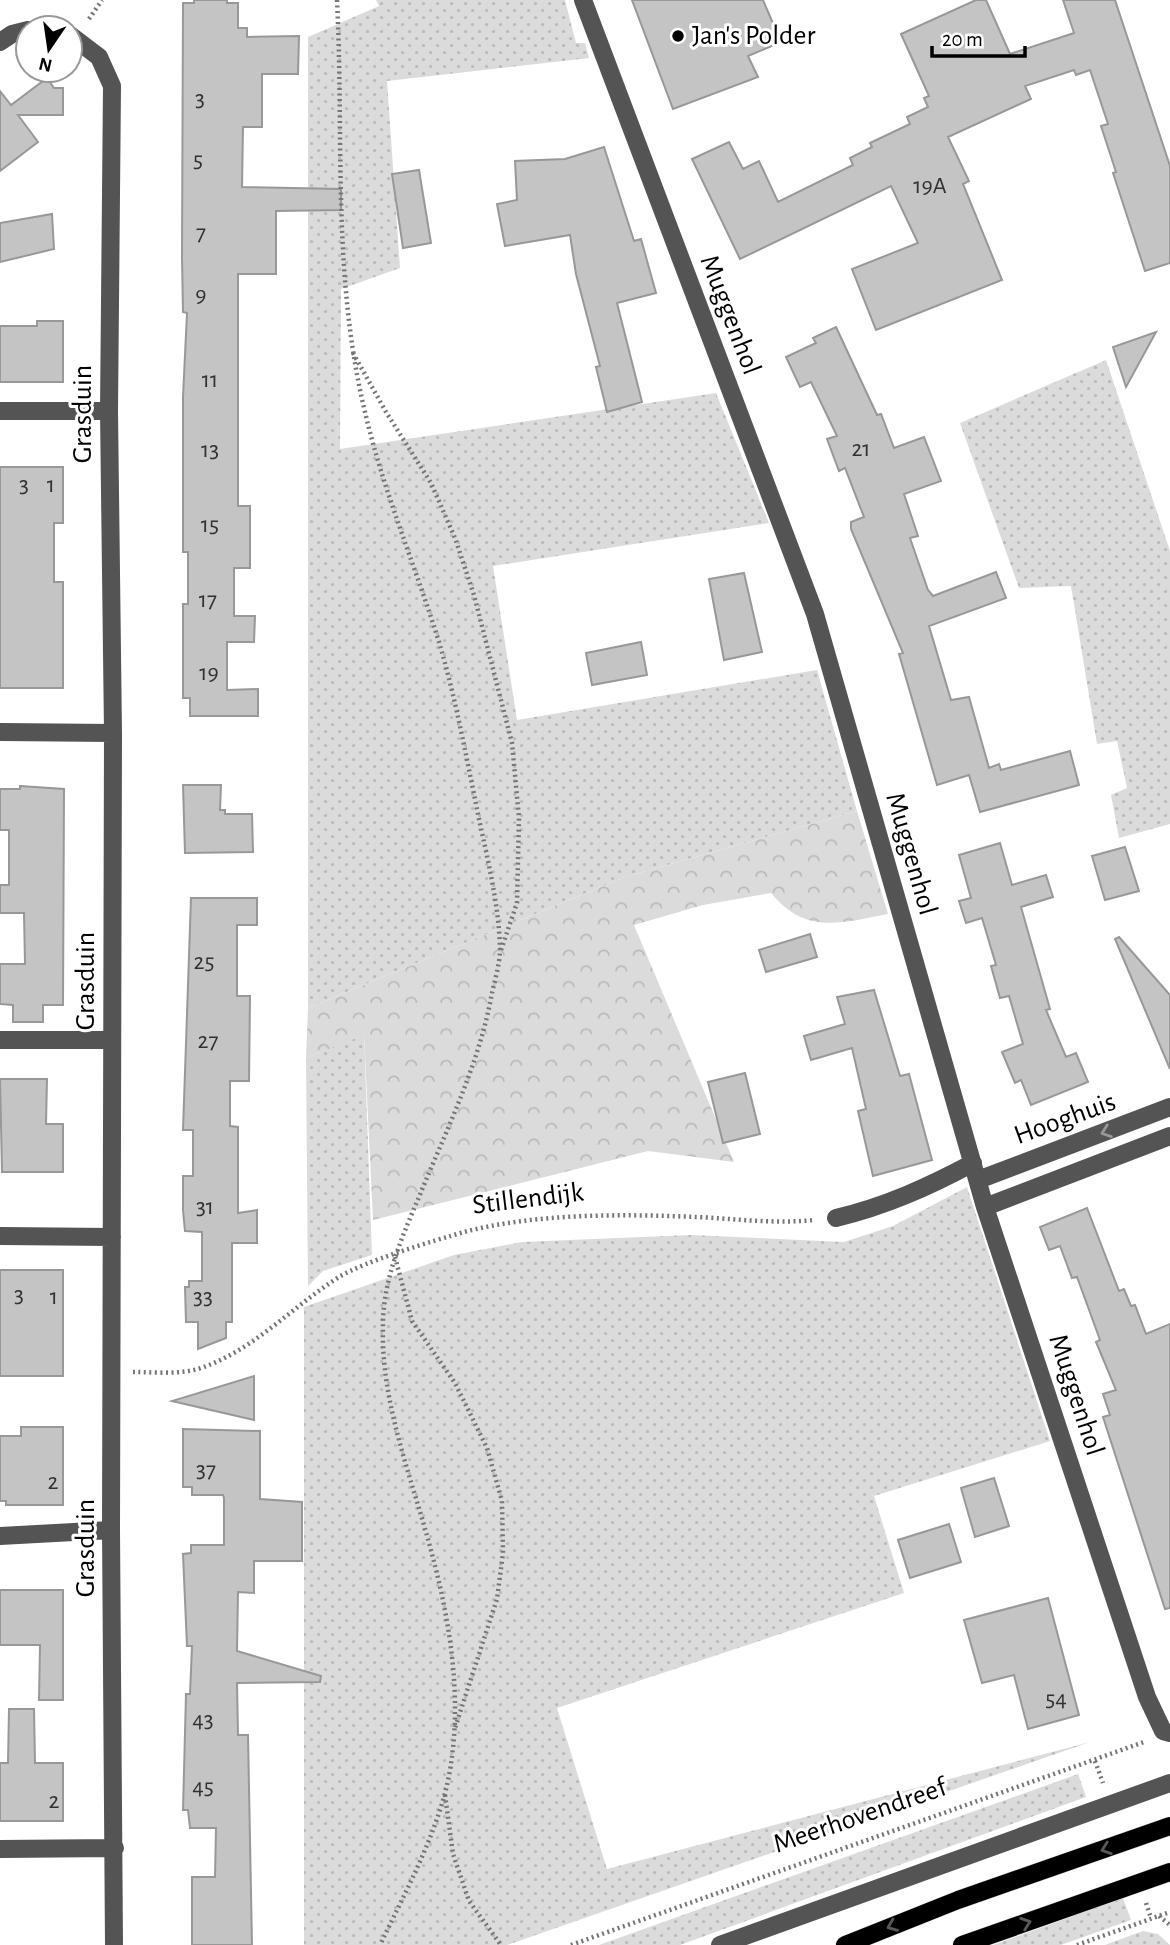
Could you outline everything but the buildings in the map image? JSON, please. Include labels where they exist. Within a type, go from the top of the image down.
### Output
[{"type":"main road","points":[[845,1945],[958,1900],[1170,1826]]},
{"type":"main road","points":[[961,1945],[1170,1872]]},
{"type":"street","name":"Muggenhol","points":[[583,0],[815,614],[985,1207],[1147,1698],[1166,1732]]},
{"type":"street","name":"Grasduin","points":[[84,46],[99,57],[112,86],[109,411],[113,733],[111,1530],[114,1945]]},
{"type":"street","points":[[0,411],[109,411]]},
{"type":"street","points":[[0,732],[113,733]]},
{"type":"street","points":[[0,1040],[112,1040]]},
{"type":"street","name":"Hooghuis","points":[[975,1171],[1170,1107]]},
{"type":"street","name":"Hooghuis","points":[[985,1207],[1170,1136]]},
{"type":"street","points":[[836,1218],[877,1209],[975,1171]]},
{"type":"street","points":[[0,1236],[111,1237]]},
{"type":"street","points":[[0,1536],[111,1530]]},
{"type":"street","points":[[720,1945],[1169,1783]]},
{"type":"street","points":[[0,1849],[115,1848]]},
{"type":"path","points":[[337,0],[341,102],[339,208],[342,276],[351,348],[366,416],[440,648],[489,867],[500,951]]},
{"type":"path","points":[[351,348],[386,412],[431,483],[455,538],[474,595],[508,729],[519,818],[517,903],[500,951],[488,1015],[464,1086],[394,1256],[383,1320],[387,1399],[433,1557],[449,1631],[454,1676],[454,1732],[445,1793],[426,1851],[380,1945]]},
{"type":"path","name":"Stillendijk","points":[[113,1373],[176,1372],[211,1364],[233,1354],[340,1276],[465,1232],[524,1222],[632,1217],[789,1223],[836,1218]]},
{"type":"path","points":[[394,1256],[412,1321],[455,1382],[482,1437],[502,1501],[503,1553],[497,1599],[454,1732]]},
{"type":"path","name":"Meerhovendreef","points":[[571,1945],[1136,1746],[1166,1732]]},
{"type":"path","points":[[445,1793],[453,1854],[470,1901],[501,1945]]},
{"type":"path","points":[[1077,1945],[1170,1912]]},
{"type":"path","points":[[1159,1915],[1170,1925]]},
{"type":"green space","points":[[376,0],[565,0],[576,43],[585,43],[589,58],[387,81],[400,268],[341,289],[340,449],[716,393],[769,523],[493,566],[517,720],[817,670],[857,811],[625,877],[308,1008],[308,37],[379,6]]},
{"type":"green space","points":[[1106,360],[1170,551],[1170,824],[1119,838],[1111,795],[1127,788],[1117,741],[1097,744],[1071,586],[1019,588],[960,423]]},
{"type":"green space","points":[[857,811],[888,914],[825,923],[797,915],[771,893],[703,905],[634,925],[734,1162],[648,1151],[373,1220],[364,1035],[306,1058],[308,1008],[625,877]]},
{"type":"green space","points":[[364,1034],[372,1255],[323,1271],[308,1286],[306,1058]]},
{"type":"green space","points":[[967,1187],[1050,1441],[874,1496],[904,1593],[557,1708],[607,1869],[1090,1742],[507,1945],[304,1945],[304,1307],[454,1255],[522,1242],[691,1235],[844,1242],[893,1226]]},
{"type":"green space","points":[[1078,1774],[1086,1797],[680,1945],[599,1945]]},
{"type":"green space","points":[[1123,1898],[1131,1920],[1061,1945],[993,1945]]},
{"type":"green space","points":[[1143,1931],[1158,1934],[1170,1945],[1105,1945]]},
{"type":"place","name":"Jan's Polder","points":[[678,36]]}]
